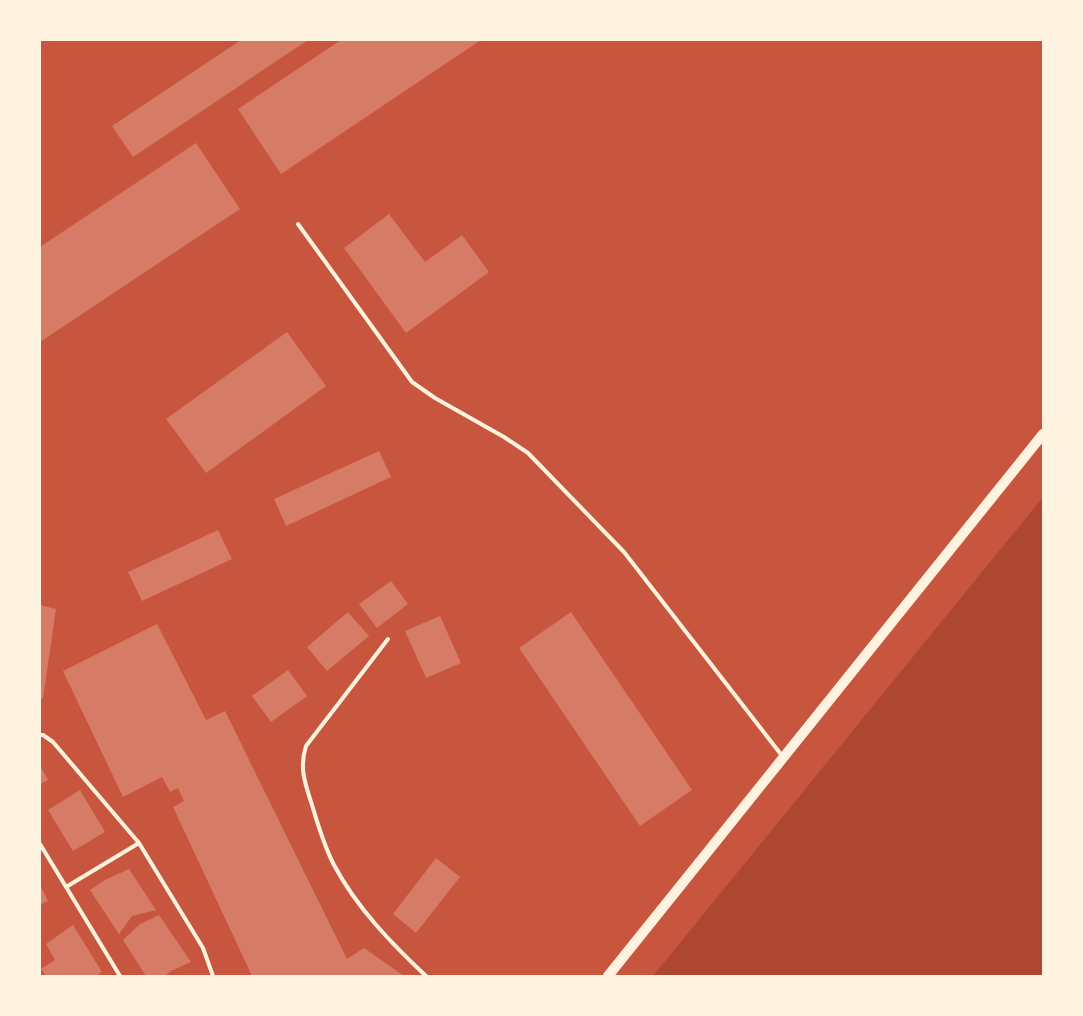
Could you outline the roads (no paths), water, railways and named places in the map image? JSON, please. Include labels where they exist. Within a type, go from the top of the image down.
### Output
[{"type":"main road","points":[[608,976],[1043,434]]},
{"type":"lane","points":[[298,224],[412,382],[435,398],[504,437],[528,454],[624,552],[783,757]]},
{"type":"lane","points":[[388,639],[306,746],[302,759],[304,780],[318,827],[334,865],[357,900],[389,940],[426,976]]},
{"type":"lane","points":[[40,735],[53,742],[139,843],[203,948],[213,976]]},
{"type":"lane","points":[[66,888],[139,843]]},
{"type":"lane","points":[[40,844],[120,976]]}]
